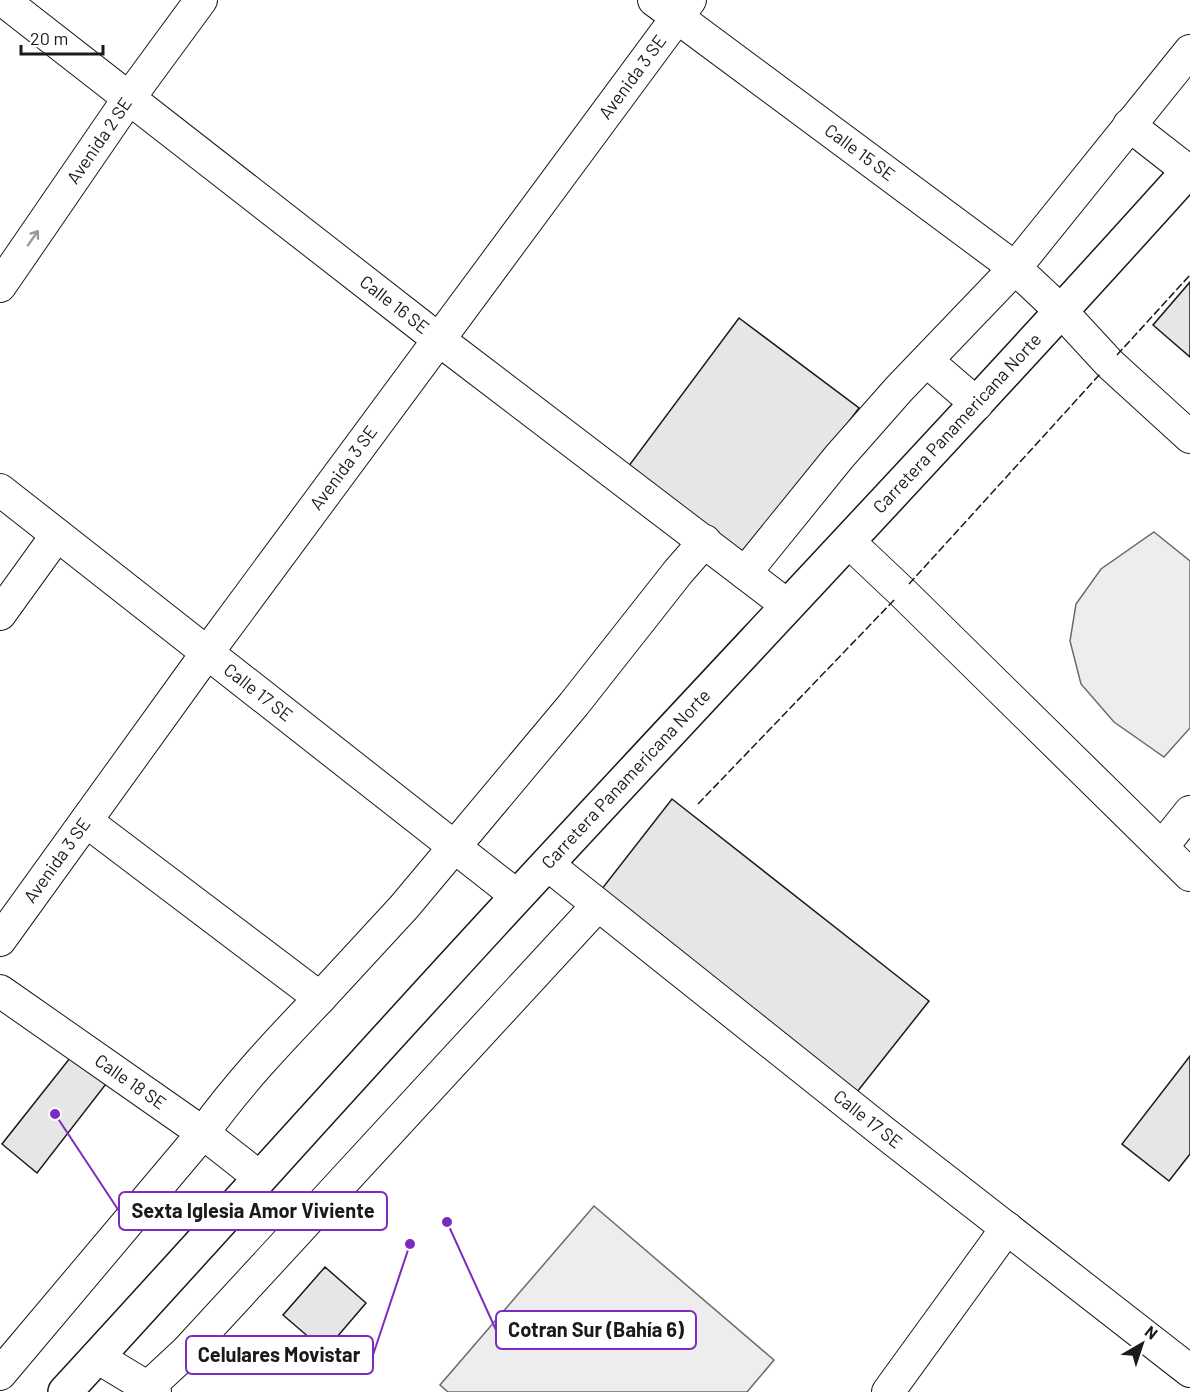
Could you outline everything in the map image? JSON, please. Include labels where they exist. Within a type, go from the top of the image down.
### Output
[{"type":"highway","name":"Carretera Panamericana Norte","points":[[65,1392],[517,896],[977,404],[1189,170]]},
{"type":"street","name":"Calle 16 SE","points":[[3,0],[438,339],[788,606]]},
{"type":"street","name":"Avenida 2 SE","points":[[0,286],[129,98],[201,0]]},
{"type":"street","name":"Calle 15 SE","points":[[673,6],[1015,268],[1062,312],[1110,364],[1190,437]]},
{"type":"street","name":"Avenida 3 SE","points":[[0,940],[438,339],[673,6]]},
{"type":"street","points":[[746,573],[839,457],[899,389],[1015,268],[1190,51]]},
{"type":"street","points":[[1130,125],[1189,170]]},
{"type":"street","points":[[927,361],[977,404]]},
{"type":"street","name":"Calle 17 SE","points":[[0,490],[517,896]]},
{"type":"street","points":[[0,614],[57,535]]},
{"type":"street","points":[[0,1374],[268,1053],[383,932],[574,704],[705,541]]},
{"type":"street","points":[[849,542],[1190,875]]},
{"type":"street","points":[[1162,847],[1190,812]]},
{"type":"street","points":[[86,821],[320,998]]},
{"type":"street","name":"Calle 17 SE","points":[[547,864],[1190,1371]]},
{"type":"street","points":[[97,1357],[148,1390],[186,1352],[598,905]]},
{"type":"street","name":"Calle 18 SE","points":[[0,991],[203,1133],[259,1178]]},
{"type":"street","points":[[888,1392],[1007,1228]]},
{"type":"shaded area","points":[[1154,532],[1190,561],[1190,728],[1164,757],[1114,722],[1081,684],[1070,641],[1076,604],[1101,569]]},
{"type":"shaded area","points":[[594,1206],[774,1360],[747,1392],[448,1392],[440,1385]]},
{"type":"building","points":[[1190,282],[1190,357],[1153,325]]},
{"type":"building","points":[[739,318],[859,408],[748,557],[628,467]]},
{"type":"building","points":[[672,799],[929,1001],[857,1092],[601,890]]},
{"type":"building","points":[[1190,1056],[1190,1154],[1169,1181],[1122,1144]]},
{"type":"building","points":[[70,1058],[106,1084],[37,1173],[2,1144]]},
{"type":"building","points":[[325,1267],[366,1303],[325,1351],[283,1315]]},
{"type":"fence","points":[[1117,355],[1190,275]]},
{"type":"fence","points":[[909,584],[1101,373]]},
{"type":"fence","points":[[698,804],[895,599]]},
{"type":"place","name":"Sexta Iglesia Amor Viviente","points":[[55,1114]]},
{"type":"place","name":"Cotran Sur (Bahía 6)","points":[[447,1222]]},
{"type":"place","name":"Celulares Movistar","points":[[410,1244]]}]
